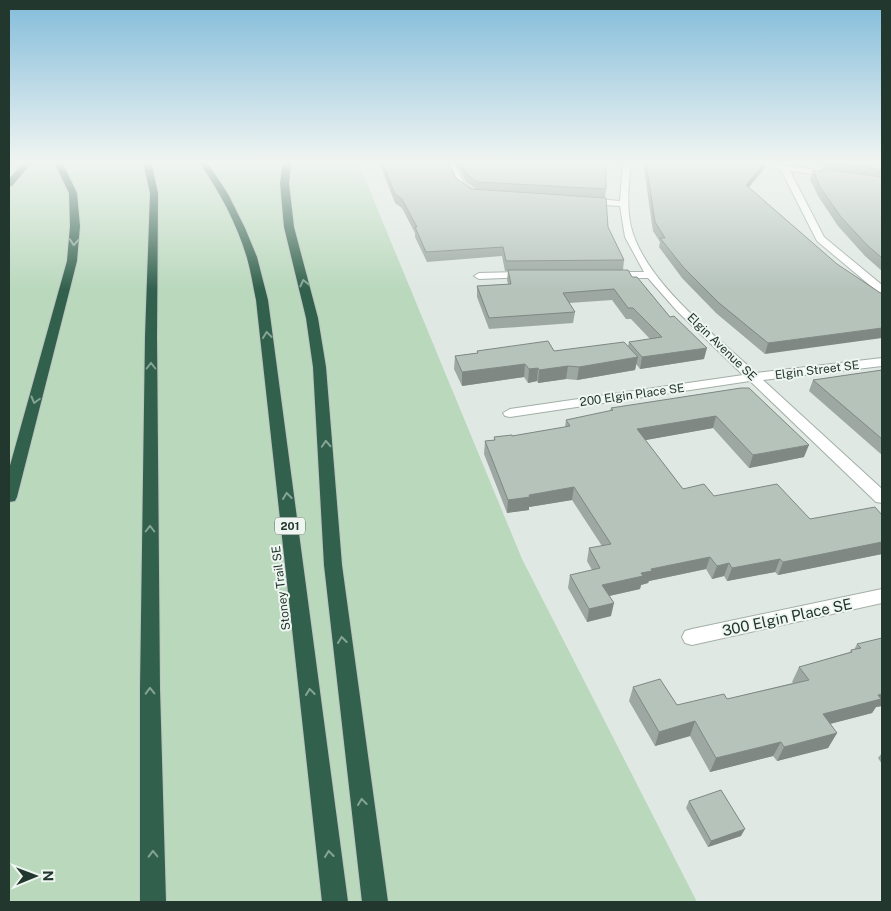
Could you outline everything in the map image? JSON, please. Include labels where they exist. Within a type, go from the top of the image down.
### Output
[{"type":"highway","points":[[9,497],[72,261],[75,226],[74,205]]},
{"type":"highway","points":[[154,205],[151,338],[150,669],[154,902]]},
{"type":"highway","name":"Stoney Trail SE","points":[[230,205],[251,252],[262,300],[335,902]]},
{"type":"highway","points":[[285,205],[286,215],[316,337],[324,405],[333,564],[375,902]]},
{"type":"street","name":"Elgin Avenue SE","points":[[624,205],[630,236],[650,275],[753,377],[882,498]]},
{"type":"street","points":[[803,205],[820,239],[882,290]]},
{"type":"street","points":[[598,274],[650,275]]},
{"type":"street","points":[[479,276],[538,275]]},
{"type":"street","name":"Elgin Street SE","points":[[753,377],[882,362]]},
{"type":"street","name":"200 Elgin Place SE","points":[[510,413],[753,377]]},
{"type":"street","name":"300 Elgin Place SE","points":[[692,638],[882,596]]},
{"type":"green space","points":[[9,205],[376,205],[522,559],[697,902],[9,902]]},
{"type":"building","points":[[405,205],[606,205],[608,227],[624,260],[506,261],[503,247],[426,252],[415,227],[417,227]]},
{"type":"building","points":[[652,205],[768,205],[837,264],[882,294],[882,328],[768,343],[719,303],[684,268],[660,238],[665,238],[655,222]]},
{"type":"building","points":[[832,205],[882,205],[882,258],[868,246],[841,217]]},
{"type":"building","points":[[508,270],[628,270],[632,277],[637,277],[670,317],[674,316],[707,348],[642,357],[629,342],[662,337],[633,308],[628,308],[614,289],[563,293],[575,312],[489,318],[477,286],[511,284]]},
{"type":"building","points":[[548,341],[554,351],[624,342],[638,357],[579,367],[568,366],[539,370],[538,368],[529,369],[525,364],[462,372],[455,356],[478,353],[477,351]]},
{"type":"building","points":[[882,370],[882,439],[813,380]]},
{"type":"building","points":[[749,388],[809,445],[753,455],[716,416],[637,429],[683,489],[704,484],[714,496],[777,484],[810,519],[875,507],[882,515],[882,542],[783,562],[780,559],[732,568],[729,563],[717,566],[710,557],[651,569],[652,571],[641,573],[643,576],[602,585],[614,603],[589,609],[570,575],[600,568],[589,548],[611,544],[574,487],[508,500],[485,441],[495,440],[494,437],[512,436],[570,426],[566,420],[613,410],[611,408]]},
{"type":"building","points":[[882,638],[882,694],[878,695],[881,699],[823,714],[837,733],[784,747],[781,742],[716,758],[695,721],[659,732],[633,687],[660,679],[677,705],[724,694],[727,699],[809,680],[799,667],[852,652],[851,650],[861,648],[857,644]]},
{"type":"building","points":[[721,790],[745,829],[711,841],[689,801]]}]
